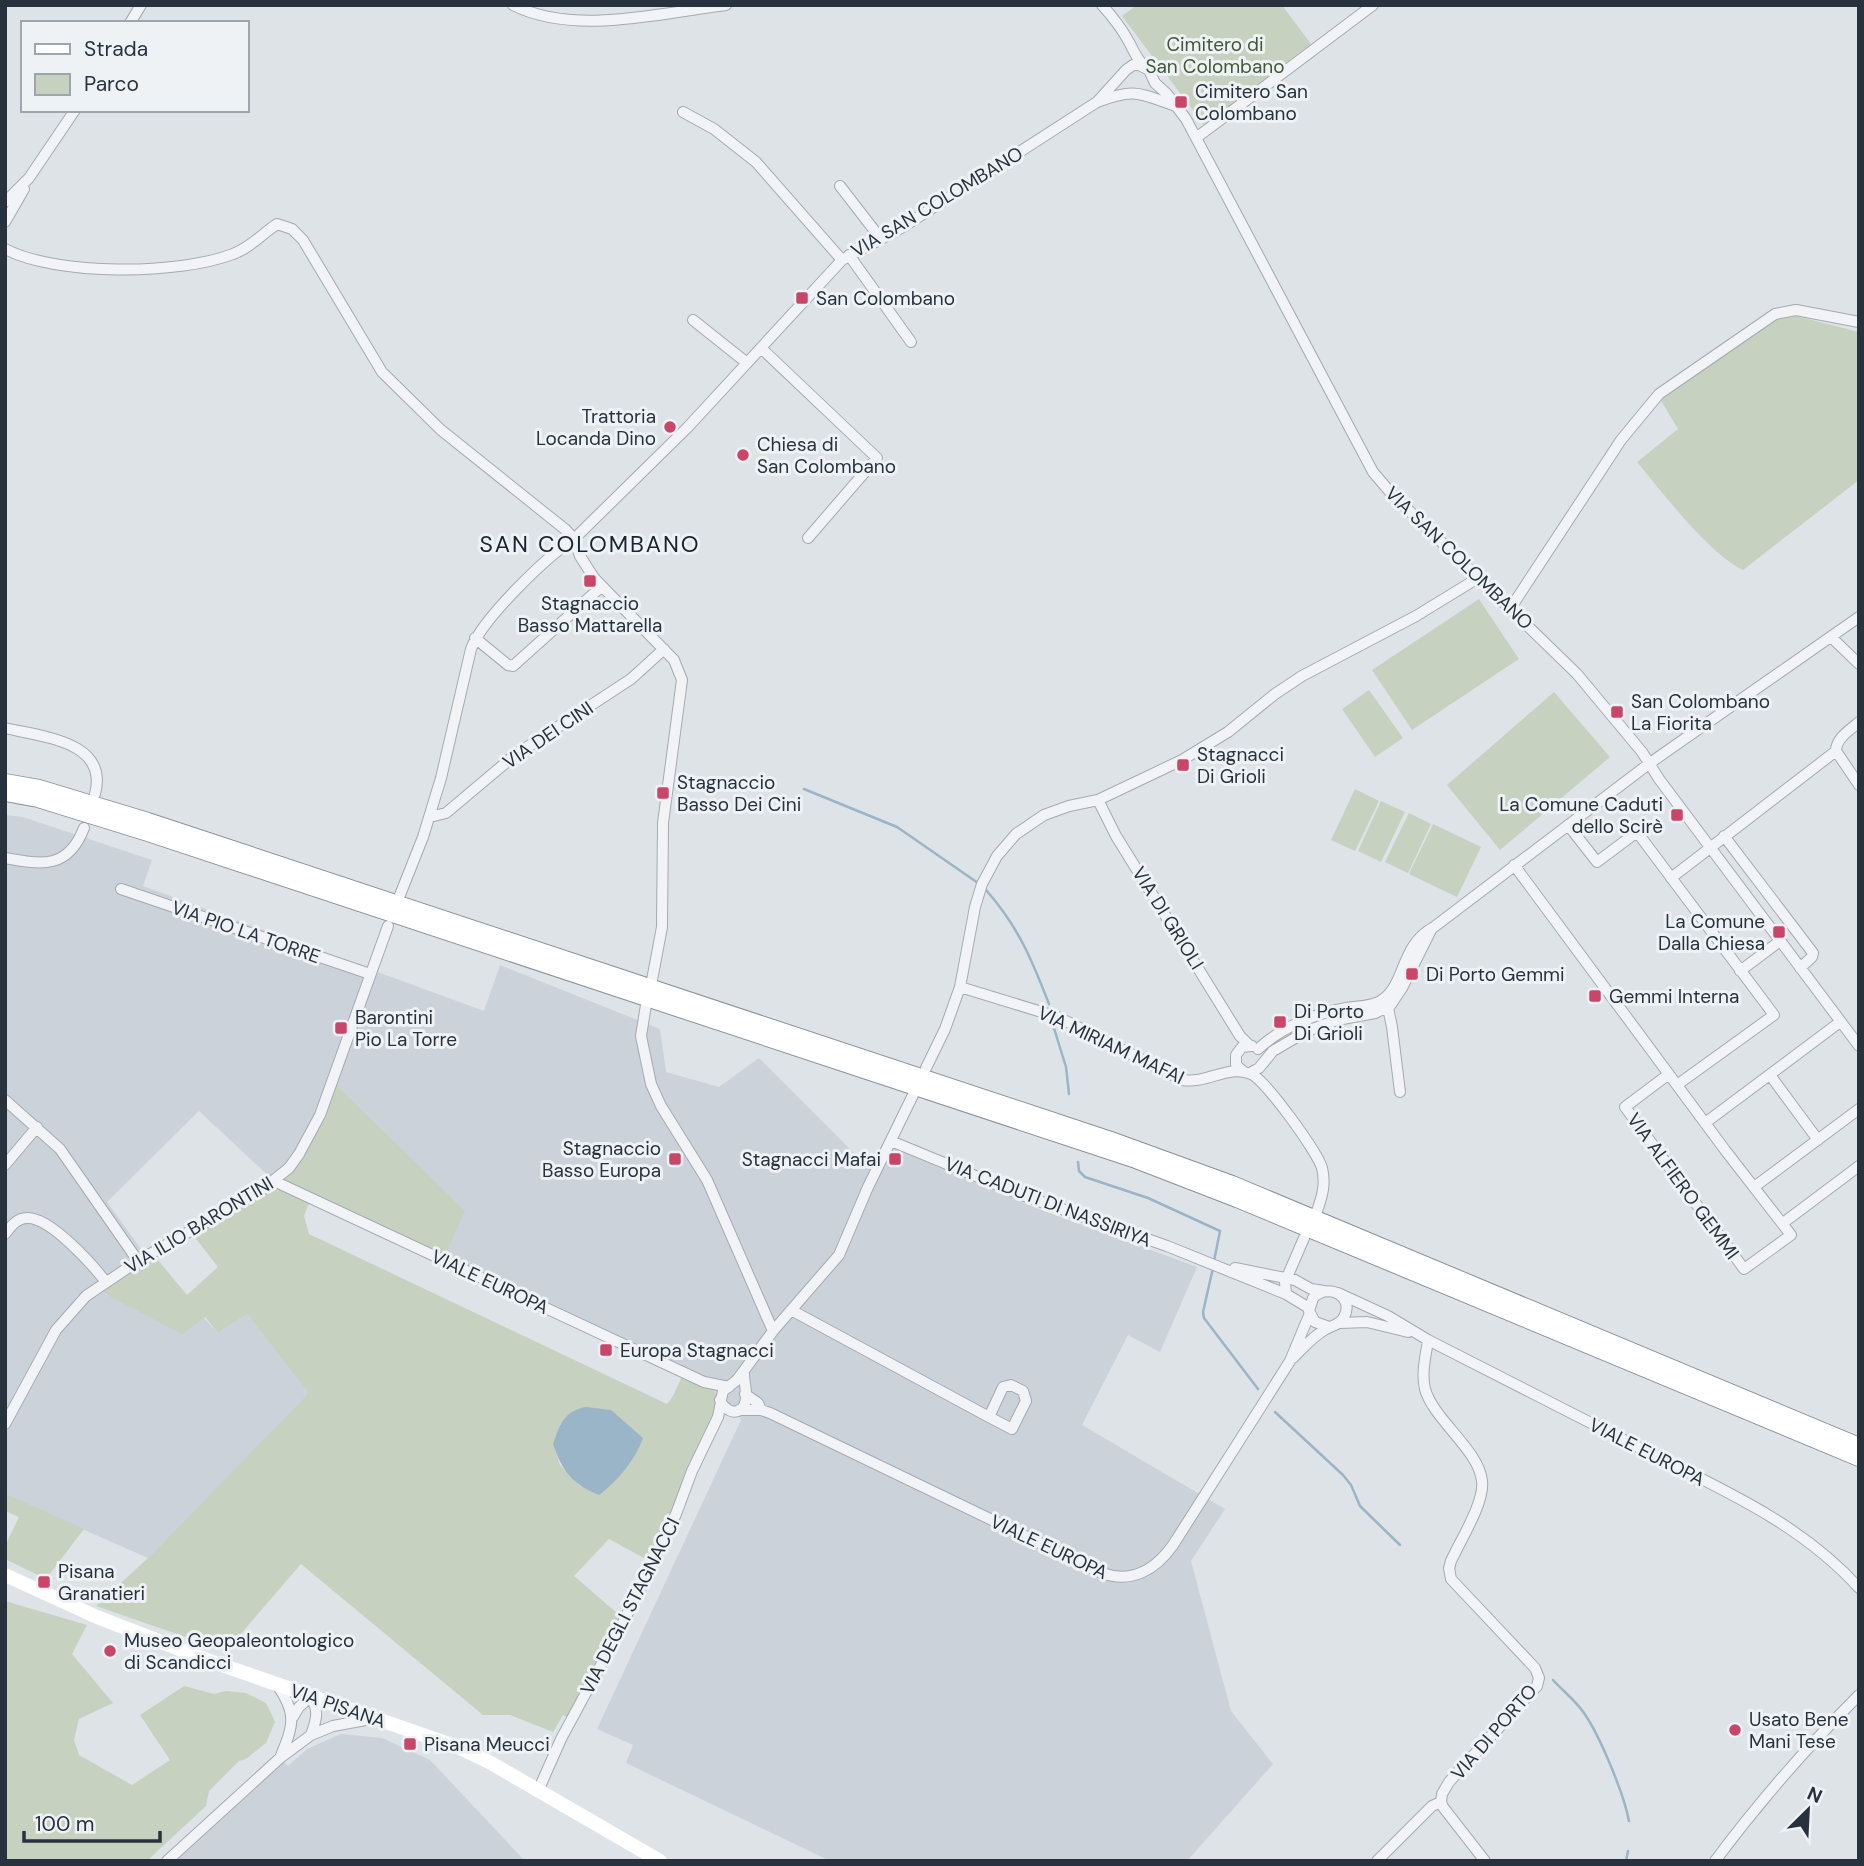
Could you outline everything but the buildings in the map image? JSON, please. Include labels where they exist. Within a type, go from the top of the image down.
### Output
[{"type":"highway","points":[[5,782],[51,792],[161,826],[1111,1140],[1232,1184],[1859,1446]]},
{"type":"highway","points":[[5,793],[38,799],[148,833],[1136,1160],[1859,1458]]},
{"type":"main road","name":"VIA PISANA","points":[[5,1575],[97,1617],[276,1685],[467,1750],[660,1861]]},
{"type":"street","points":[[131,21],[141,5]]},
{"type":"street","points":[[513,5],[554,20],[592,22],[726,5]]},
{"type":"street","points":[[1196,138],[1373,5]]},
{"type":"street","name":"VIA SAN COLOMBANO","points":[[1104,6],[1128,39],[1133,53],[1186,119],[1373,472],[1390,492],[1577,674],[1650,763],[1658,779],[1859,1046]]},
{"type":"street","points":[[1133,53],[1125,71],[1125,85],[1136,92],[1174,105]]},
{"type":"street","points":[[1125,71],[1133,65],[1144,66]]},
{"type":"street","name":"VIA SAN COLOMBANO","points":[[1097,102],[1125,71]]},
{"type":"street","points":[[1136,92],[1149,86],[1151,76]]},
{"type":"street","name":"VIA SAN COLOMBANO","points":[[573,539],[687,428],[845,257],[904,227],[1097,102],[1136,92]]},
{"type":"street","points":[[5,222],[34,170],[74,112]]},
{"type":"street","points":[[683,112],[715,129],[756,162],[845,257],[911,342]]},
{"type":"street","points":[[5,202],[34,170]]},
{"type":"street","points":[[840,186],[881,239]]},
{"type":"street","points":[[5,249],[32,259],[89,268],[184,266],[235,254],[277,224],[292,229],[303,240],[373,359],[394,386],[441,430],[560,524],[573,539],[587,569],[601,587],[674,660],[682,680],[663,823],[662,927],[652,980]]},
{"type":"street","points":[[1510,609],[1621,440],[1659,394],[1775,314],[1796,310],[1859,322]]},
{"type":"street","points":[[693,320],[747,363]]},
{"type":"street","points":[[761,348],[877,458],[808,538]]},
{"type":"street","points":[[400,895],[430,817],[452,739],[475,638],[513,594],[573,539]]},
{"type":"street","points":[[926,1068],[960,987],[978,897],[986,874],[1002,849],[1016,834],[1041,817],[1069,806],[1098,800],[1142,780],[1210,743],[1302,676],[1416,616],[1478,578]]},
{"type":"street","points":[[475,638],[508,665],[513,666],[601,587]]},
{"type":"street","points":[[1222,1072],[1242,1047],[1254,1047],[1308,1019],[1376,1003],[1386,997],[1416,941],[1424,932],[1650,763],[1859,617]]},
{"type":"street","points":[[1831,637],[1859,664]]},
{"type":"street","name":"VIA DEI CINI","points":[[430,817],[446,813],[515,755],[631,679],[664,649]]},
{"type":"street","points":[[1859,722],[1837,743],[1836,751],[1859,785]]},
{"type":"street","points":[[5,728],[63,742],[83,752],[97,768],[95,793]]},
{"type":"street","points":[[1671,878],[1836,751]]},
{"type":"street","name":"VIA DI GRIOLI","points":[[1098,800],[1116,836],[1240,1036],[1254,1047]]},
{"type":"street","points":[[1568,825],[1597,862],[1637,832],[1774,1015],[1677,1085]]},
{"type":"street","points":[[5,858],[46,863],[55,861],[73,849],[84,828]]},
{"type":"street","points":[[1724,835],[1812,953],[1812,957],[1800,968]]},
{"type":"street","points":[[1514,865],[1705,1124],[1783,1223],[1859,1166]]},
{"type":"street","name":"VIA PIO LA TORRE","points":[[121,889],[370,974]]},
{"type":"street","name":"VIA ILIO BARONTINI","points":[[5,1424],[56,1330],[71,1311],[105,1282],[274,1181],[299,1154],[317,1123],[388,926]]},
{"type":"street","points":[[1247,1072],[1262,1064],[1277,1048],[1315,1028],[1387,1009],[1395,1001],[1432,928]]},
{"type":"street","points":[[1740,971],[1780,941]]},
{"type":"street","name":"VIA MIRIAM MAFAI","points":[[960,987],[1058,1017],[1179,1079],[1201,1081],[1222,1072],[1247,1072]]},
{"type":"street","points":[[1386,997],[1400,1092]]},
{"type":"street","points":[[646,1005],[641,1036],[651,1084],[661,1106],[707,1180],[773,1331]]},
{"type":"street","points":[[1705,1124],[1840,1022]]},
{"type":"street","points":[[1240,1036],[1236,1065],[1261,1080],[1321,1166],[1324,1189],[1317,1211]]},
{"type":"street","points":[[1254,1047],[1262,1054],[1261,1080]]},
{"type":"street","name":"VIA ALFIERO GEMMI","points":[[1669,1074],[1625,1107],[1744,1269],[1791,1235],[1783,1223]]},
{"type":"street","points":[[1770,1075],[1818,1140]]},
{"type":"street","name":"VIA DEGLI STAGNACCI","points":[[538,1791],[561,1739],[617,1637],[676,1514],[692,1471],[716,1420],[723,1391],[744,1371],[773,1331],[839,1255],[868,1187],[914,1095]]},
{"type":"street","points":[[5,1100],[60,1149],[138,1261]]},
{"type":"street","points":[[1754,1187],[1859,1109]]},
{"type":"street","points":[[5,1165],[37,1127]]},
{"type":"street","name":"VIA CADUTI DI NASSIRIYA","points":[[891,1141],[1019,1194],[1272,1282],[1286,1294]]},
{"type":"street","name":"VIALE EUROPA","points":[[274,1181],[707,1383],[730,1386]]},
{"type":"street","points":[[5,1234],[21,1219],[31,1218],[42,1222],[87,1260],[105,1282]]},
{"type":"street","points":[[1286,1279],[1299,1281],[1311,1289],[1338,1293],[1344,1300],[1345,1316],[1334,1325],[1319,1325],[1310,1311],[1286,1294],[1286,1279],[1304,1238]]},
{"type":"street","points":[[1296,1257],[1299,1281]]},
{"type":"street","name":"VIA CADUTI DI NASSIRIYA","points":[[1272,1282],[1286,1279]]},
{"type":"street","points":[[1310,1311],[1315,1295],[1325,1291]]},
{"type":"street","name":"VIALE EUROPA","points":[[1338,1293],[1388,1316],[1425,1338],[1744,1501],[1804,1538],[1844,1571],[1859,1588]]},
{"type":"street","points":[[791,1311],[989,1417],[1012,1429],[1026,1401],[1023,1391],[1011,1385],[1003,1387],[989,1417]]},
{"type":"street","name":"VIALE EUROPA","points":[[736,1411],[761,1410],[1102,1573],[1122,1577],[1147,1572],[1164,1557],[1290,1361],[1310,1311]]},
{"type":"street","name":"VIALE EUROPA","points":[[1290,1361],[1316,1336],[1334,1325],[1367,1322],[1425,1338]]},
{"type":"street","name":"VIA DI PORTO","points":[[1377,1861],[1432,1806],[1441,1802],[1449,1782],[1537,1686],[1539,1678],[1535,1668],[1455,1583],[1450,1574],[1451,1561],[1477,1504],[1482,1480],[1473,1459],[1426,1392],[1425,1338]]},
{"type":"street","points":[[716,1420],[736,1411],[746,1402],[744,1371]]},
{"type":"street","name":"VIALE EUROPA","points":[[707,1383],[721,1401]]},
{"type":"street","points":[[730,1386],[738,1387],[745,1393]]},
{"type":"street","name":"VIALE EUROPA","points":[[745,1393],[758,1403],[761,1410]]},
{"type":"street","points":[[721,1401],[724,1408],[736,1411]]},
{"type":"street","points":[[276,1685],[289,1705],[293,1718]]},
{"type":"street","points":[[1715,1861],[1750,1814],[1823,1731],[1859,1695]]},
{"type":"street","points":[[280,1758],[293,1718],[299,1707],[310,1697],[315,1704],[316,1714],[311,1735]]},
{"type":"street","points":[[167,1861],[280,1758],[311,1735],[341,1724],[375,1718]]},
{"type":"street","name":"VIA DI PORTO","points":[[1441,1802],[1485,1861]]},
{"type":"shaded area","points":[[5,815],[23,817],[152,860],[143,886],[484,1011],[500,965],[660,1029],[666,1072],[719,1087],[759,1058],[869,1168],[883,1144],[1036,1208],[1197,1267],[1160,1352],[1128,1335],[1082,1425],[1225,1509],[1191,1561],[1231,1711],[1273,1764],[1187,1861],[830,1861],[626,1763],[633,1745],[597,1729],[741,1420],[737,1411],[721,1400],[714,1391],[443,1260],[317,1123],[274,1181],[199,1111],[107,1202],[146,1256],[218,1333],[247,1314],[310,1393],[148,1558],[5,1495]]},
{"type":"shaded area","points":[[341,1734],[382,1738],[430,1760],[525,1861],[167,1861],[280,1758],[288,1766],[307,1749]]},
{"type":"green space","name":"Cimitero di San Colombano","points":[[1137,5],[1282,5],[1311,44],[1204,125],[1122,16]]},
{"type":"green space","points":[[1796,316],[1859,332],[1859,480],[1743,570],[1729,562],[1701,537],[1637,462],[1678,429],[1660,399],[1778,319]]},
{"type":"green space","points":[[1479,599],[1519,659],[1412,730],[1372,670]]},
{"type":"green space","points":[[1369,690],[1403,738],[1375,757],[1342,709]]},
{"type":"green space","points":[[1554,692],[1610,757],[1500,850],[1447,785]]},
{"type":"green space","points":[[1355,789],[1379,801],[1355,851],[1331,840]]},
{"type":"green space","points":[[1381,801],[1405,812],[1381,862],[1358,851]]},
{"type":"green space","points":[[1409,813],[1431,824],[1408,873],[1385,862]]},
{"type":"green space","points":[[1433,824],[1481,847],[1457,897],[1409,874]]},
{"type":"green space","points":[[332,1081],[465,1211],[443,1260],[311,1198],[304,1216],[309,1234],[667,1404],[684,1372],[707,1383],[721,1400],[651,1562],[609,1539],[574,1576],[625,1620],[572,1719],[563,1715],[553,1732],[510,1715],[483,1715],[301,1564],[226,1651],[96,1606],[148,1558],[309,1393],[247,1314],[218,1333],[205,1317],[182,1334],[111,1297],[98,1287],[152,1253],[187,1295],[218,1267],[190,1231],[289,1168]],"holes":[[[561,1423],[581,1487],[560,1465],[553,1444]]]},
{"type":"green space","points":[[6,1494],[84,1529],[46,1579],[5,1559],[5,1546],[19,1517],[5,1511]]},
{"type":"green space","points":[[5,1601],[87,1625],[72,1654],[113,1703],[79,1719],[74,1740],[79,1755],[132,1785],[170,1760],[140,1715],[184,1686],[214,1694],[226,1691],[246,1693],[266,1703],[275,1722],[266,1743],[246,1759],[239,1761],[209,1791],[206,1806],[150,1858],[151,1861],[5,1861]]},
{"type":"water","points":[[586,1407],[611,1410],[643,1438],[625,1470],[599,1495],[569,1476],[553,1444],[568,1415]]},
{"type":"waterway","points":[[804,789],[897,827],[978,883]]},
{"type":"waterway","points":[[986,890],[1023,944],[1049,1004]]},
{"type":"waterway","points":[[1053,1025],[1066,1067],[1069,1094]]},
{"type":"waterway","points":[[1078,1162],[1079,1171],[1085,1177],[1148,1198],[1220,1231],[1214,1261]]},
{"type":"waterway","points":[[1213,1268],[1204,1318],[1258,1389]]},
{"type":"waterway","points":[[1275,1412],[1343,1475],[1351,1485],[1360,1506],[1400,1545]]},
{"type":"waterway","points":[[1553,1680],[1577,1704],[1590,1723],[1617,1781],[1629,1821]]},
{"type":"waterway","points":[[1626,1861],[1628,1851]]},
{"type":"place","name":"Cimitero San Colombano","points":[[1181,102]]},
{"type":"place","name":"San Colombano","points":[[802,298]]},
{"type":"place","name":"Trattoria Locanda Dino","points":[[670,427]]},
{"type":"place","name":"Chiesa di San Colombano","points":[[743,455]]},
{"type":"place","name":"Stagnaccio Basso Mattarella","points":[[590,581]]},
{"type":"place","name":"San Colombano La Fiorita","points":[[1617,712]]},
{"type":"place","name":"Stagnacci Di Grioli","points":[[1183,765]]},
{"type":"place","name":"Stagnaccio Basso Dei Cini","points":[[663,793]]},
{"type":"place","name":"La Comune Caduti dello Scirè","points":[[1677,815]]},
{"type":"place","name":"La Comune Dalla Chiesa","points":[[1779,932]]},
{"type":"place","name":"Di Porto Gemmi","points":[[1412,974]]},
{"type":"place","name":"Gemmi Interna","points":[[1595,996]]},
{"type":"place","name":"Di Porto Di Grioli","points":[[1280,1022]]},
{"type":"place","name":"Barontini Pio La Torre","points":[[341,1028]]},
{"type":"place","name":"Stagnaccio Basso Europa","points":[[675,1159]]},
{"type":"place","name":"Stagnacci Mafai","points":[[895,1159]]},
{"type":"place","name":"Europa Stagnacci","points":[[606,1350]]},
{"type":"place","name":"Pisana Granatieri","points":[[44,1582]]},
{"type":"place","name":"Museo Geopaleontologico di Scandicci","points":[[110,1651]]},
{"type":"place","name":"Usato Bene Mani Tese","points":[[1735,1730]]},
{"type":"place","name":"Pisana Meucci","points":[[410,1744]]},
{"type":"district","name":"SAN COLOMBANO","points":[[590,544]]}]
